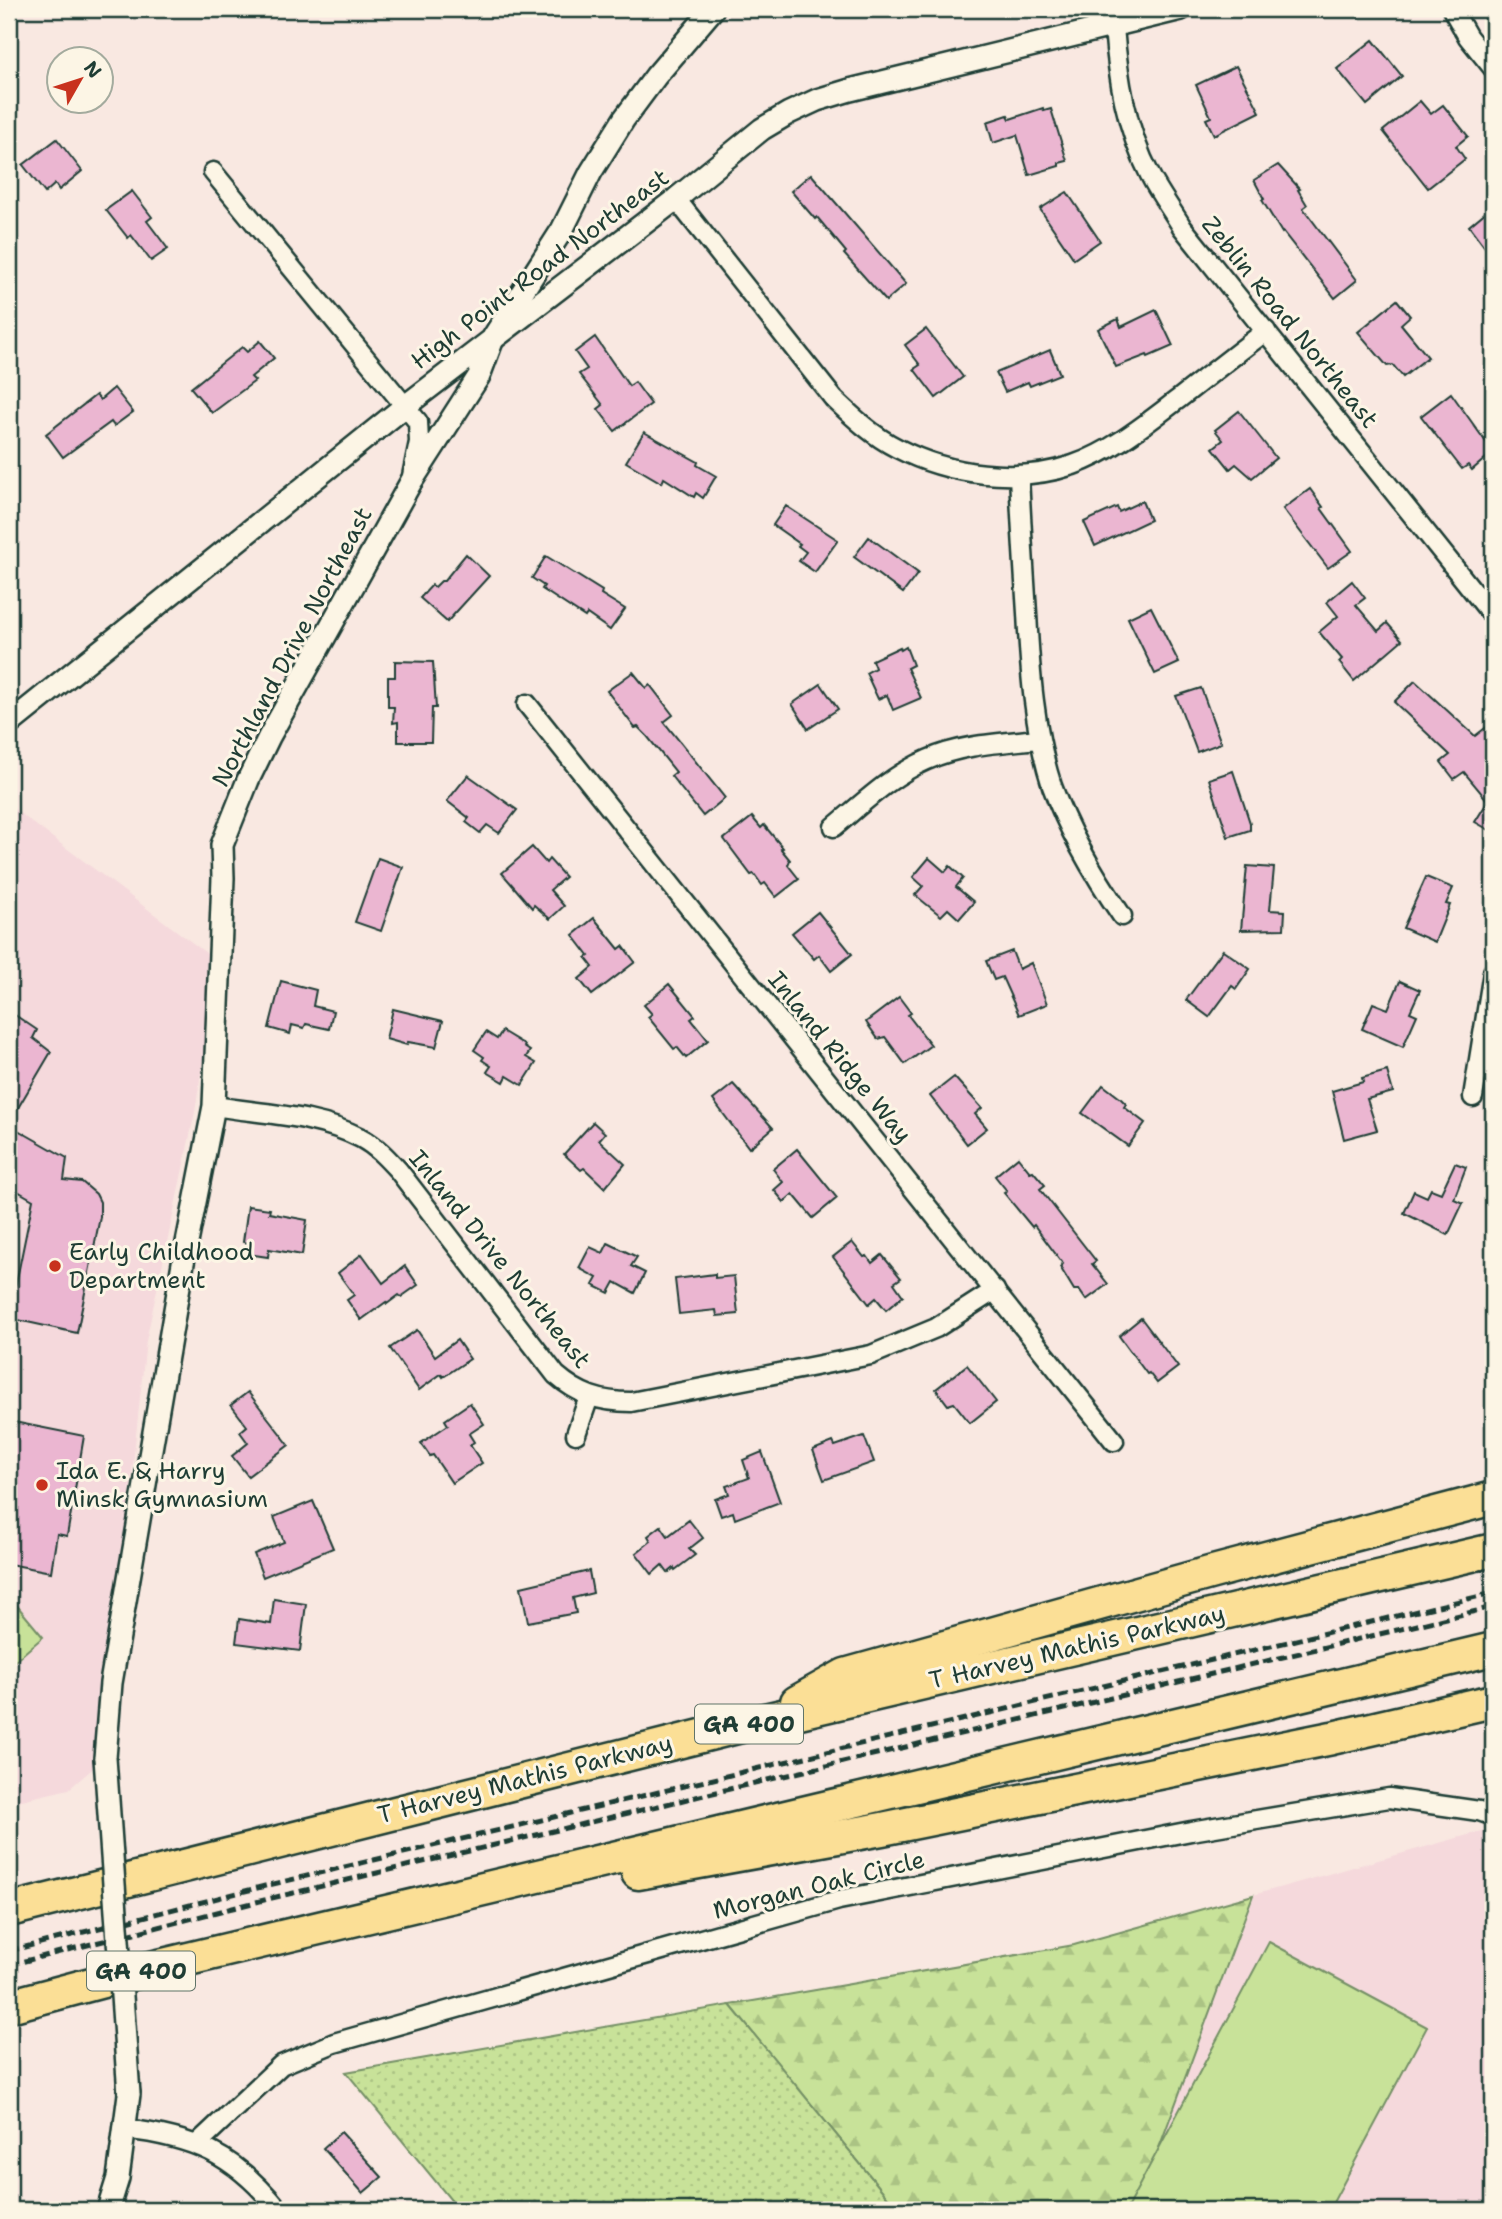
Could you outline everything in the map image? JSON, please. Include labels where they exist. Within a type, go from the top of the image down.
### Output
[{"type":"highway","points":[[765,1720],[845,1675],[1493,1498]]},
{"type":"highway","name":"T Harvey Mathis Parkway","points":[[9,1910],[765,1720],[1493,1550]]},
{"type":"highway","name":"GA 400","points":[[9,2006],[275,1939],[1493,1649]]},
{"type":"highway","points":[[275,1939],[882,1829],[1332,1738],[1493,1701]]},
{"type":"street","name":"Northland Drive Northeast","points":[[108,2210],[118,2178],[130,2094],[105,1758],[111,1683],[183,1263],[214,1106],[222,845],[248,779],[269,737],[411,482],[479,376],[494,336],[562,230],[591,172],[624,118],[713,9]]},
{"type":"street","name":"Zeblin Road Northeast","points":[[1094,9],[1117,22],[1117,68],[1136,143],[1151,176],[1182,227],[1493,616]]},
{"type":"street","name":"High Point Road Northeast","points":[[9,724],[404,407],[676,199],[762,129],[817,100],[850,90],[1117,22],[1181,9]]},
{"type":"street","points":[[1452,9],[1468,37],[1493,68]]},
{"type":"street","name":"Northland Drive Northeast","points":[[213,172],[418,422],[419,442],[411,482]]},
{"type":"street","points":[[676,199],[834,399],[860,424],[897,448],[936,465],[979,474],[1019,475],[1074,465],[1115,445],[1146,424],[1266,331]]},
{"type":"street","points":[[1019,475],[1030,676],[1039,739],[1052,786],[1073,835],[1094,875],[1122,916]]},
{"type":"street","name":"Inland Ridge Way","points":[[527,704],[1114,1441]]},
{"type":"street","points":[[834,827],[892,780],[928,759],[979,744],[1039,739]]},
{"type":"street","points":[[1473,1097],[1493,972]]},
{"type":"street","name":"Inland Drive Northeast","points":[[214,1106],[329,1124],[363,1139],[381,1152],[398,1170],[556,1374],[571,1388],[589,1397],[611,1402],[631,1402],[872,1354],[936,1328],[995,1290]]},
{"type":"street","name":"Inland Drive Northeast","points":[[576,1434],[589,1397]]},
{"type":"street","name":"Morgan Oak Circle","points":[[197,2144],[281,2065],[334,2043],[839,1900],[1191,1831],[1389,1798],[1479,1811],[1493,1816]]},
{"type":"street","points":[[124,2129],[161,2133],[197,2144],[233,2164],[261,2188],[279,2210]]},
{"type":"shaded area","points":[[9,805],[218,962],[195,1112],[146,1341],[105,1758],[69,1789],[9,1803]]},
{"type":"shaded area","points":[[1493,1828],[1493,2210],[1136,2210],[1253,1895]]},
{"type":"green space","points":[[9,1596],[43,1637],[9,1666]]},
{"type":"green space","points":[[1253,1895],[1136,2210],[898,2210],[730,2005],[1074,1945]]},
{"type":"green space","points":[[1269,1942],[1427,2027],[1329,2210],[1126,2210]]},
{"type":"green space","points":[[730,2005],[898,2210],[459,2210],[346,2072]]},
{"type":"building","points":[[1373,40],[1402,76],[1367,105],[1337,69]]},
{"type":"building","points":[[1236,66],[1260,112],[1214,135],[1206,119],[1211,117],[1196,85]]},
{"type":"building","points":[[1420,101],[1431,114],[1443,105],[1468,136],[1456,146],[1465,159],[1428,188],[1383,131]]},
{"type":"building","points":[[1043,108],[1044,111],[1051,109],[1067,161],[1029,175],[1017,135],[993,143],[987,122],[1008,115],[1010,119]]},
{"type":"building","points":[[57,139],[82,171],[59,190],[55,184],[45,193],[23,165]]},
{"type":"building","points":[[1278,165],[1300,189],[1298,190],[1307,205],[1303,208],[1357,280],[1335,298],[1282,233],[1262,200],[1264,199],[1254,180]]},
{"type":"building","points":[[811,174],[906,284],[886,301],[844,254],[846,252],[817,217],[815,219],[791,191]]},
{"type":"building","points":[[132,191],[152,217],[147,221],[168,249],[151,261],[131,235],[128,238],[106,210]]},
{"type":"building","points":[[1067,192],[1100,241],[1074,259],[1040,209]]},
{"type":"building","points":[[1493,206],[1493,258],[1469,226]]},
{"type":"building","points":[[1397,300],[1410,316],[1401,324],[1428,357],[1403,377],[1393,365],[1387,366],[1358,332]]},
{"type":"building","points":[[1156,310],[1173,346],[1116,367],[1098,329],[1118,319],[1121,327]]},
{"type":"building","points":[[926,329],[963,377],[936,398],[914,369],[920,365],[905,345]]},
{"type":"building","points":[[595,337],[629,386],[635,382],[651,404],[615,431],[598,409],[603,405],[579,374],[587,369],[575,352]]},
{"type":"building","points":[[260,341],[274,358],[251,377],[255,381],[212,413],[191,388],[242,347],[247,352]]},
{"type":"building","points":[[1050,350],[1060,374],[1030,386],[1028,382],[1005,392],[996,373]]},
{"type":"building","points":[[114,388],[133,412],[114,426],[111,422],[63,457],[46,434],[96,395],[100,400]]},
{"type":"building","points":[[1451,393],[1493,452],[1472,470],[1468,465],[1462,469],[1421,416]]},
{"type":"building","points":[[1239,411],[1276,458],[1252,478],[1236,464],[1230,469],[1213,448],[1223,440],[1215,430]]},
{"type":"building","points":[[644,432],[698,462],[697,465],[716,476],[703,498],[696,493],[694,497],[664,478],[662,483],[626,462]]},
{"type":"building","points":[[1310,489],[1352,551],[1328,568],[1283,509]]},
{"type":"building","points":[[1142,501],[1150,520],[1095,546],[1084,522],[1117,507],[1119,512]]},
{"type":"building","points":[[786,506],[838,540],[815,572],[799,561],[806,552],[798,546],[800,544],[773,525]]},
{"type":"building","points":[[869,537],[918,573],[903,593],[854,557]]},
{"type":"building","points":[[466,554],[489,576],[447,622],[420,598],[432,585],[435,587],[444,581]]},
{"type":"building","points":[[546,556],[602,591],[601,594],[625,609],[610,630],[542,589],[544,586],[532,578]]},
{"type":"building","points":[[1352,581],[1365,598],[1356,605],[1378,631],[1387,623],[1402,640],[1354,681],[1339,662],[1342,659],[1319,632],[1338,616],[1327,602]]},
{"type":"building","points":[[1151,607],[1179,663],[1155,674],[1128,618]]},
{"type":"building","points":[[900,647],[901,650],[906,647],[913,665],[907,668],[921,698],[893,710],[887,695],[878,699],[866,673],[875,668],[872,660]]},
{"type":"building","points":[[395,661],[433,662],[436,708],[432,708],[431,742],[398,742],[398,722],[393,723],[394,707],[388,707],[388,677],[395,677]]},
{"type":"building","points":[[633,672],[646,688],[650,685],[673,715],[664,722],[725,798],[703,816],[671,776],[676,772],[647,736],[638,727],[635,728],[607,691]]},
{"type":"building","points":[[1415,681],[1475,736],[1493,722],[1493,832],[1475,822],[1488,801],[1464,772],[1454,779],[1441,762],[1450,755],[1394,702]]},
{"type":"building","points":[[821,684],[838,709],[808,729],[792,704]]},
{"type":"building","points":[[1201,688],[1221,743],[1197,752],[1176,696]]},
{"type":"building","points":[[1233,771],[1250,830],[1228,837],[1209,779]]},
{"type":"building","points":[[468,775],[517,810],[499,833],[487,825],[480,833],[466,822],[469,818],[447,801]]},
{"type":"building","points":[[752,817],[761,828],[764,825],[783,848],[781,849],[790,860],[788,865],[799,879],[776,897],[765,883],[762,885],[754,874],[751,875],[724,839]]},
{"type":"building","points":[[532,847],[546,863],[549,859],[565,877],[550,890],[564,906],[550,919],[534,905],[532,908],[502,873]]},
{"type":"building","points":[[378,858],[403,867],[381,931],[355,922]]},
{"type":"building","points":[[929,858],[945,872],[950,866],[963,878],[956,887],[974,902],[959,919],[948,909],[941,916],[915,895],[923,886],[913,877]]},
{"type":"building","points":[[1247,866],[1274,868],[1270,910],[1285,911],[1284,929],[1241,930]]},
{"type":"building","points":[[1426,877],[1453,888],[1446,904],[1450,905],[1435,942],[1403,928]]},
{"type":"building","points":[[818,912],[852,954],[831,971],[819,955],[814,959],[792,933]]},
{"type":"building","points":[[594,918],[619,949],[623,946],[635,962],[592,995],[579,979],[593,967],[586,958],[589,956],[573,935]]},
{"type":"building","points":[[1223,950],[1250,969],[1236,989],[1232,986],[1209,1017],[1186,1000]]},
{"type":"building","points":[[1012,951],[1019,969],[1031,963],[1047,1004],[1019,1015],[1002,977],[994,980],[986,961]]},
{"type":"building","points":[[281,981],[316,990],[313,1006],[333,1011],[329,1029],[306,1024],[304,1028],[292,1025],[290,1034],[269,1028]]},
{"type":"building","points":[[1400,981],[1420,990],[1410,1012],[1417,1015],[1403,1047],[1362,1029],[1373,1003],[1388,1009]]},
{"type":"building","points":[[669,984],[695,1016],[691,1019],[708,1040],[686,1058],[677,1047],[674,1049],[648,1017],[652,1014],[644,1005]]},
{"type":"building","points":[[899,997],[911,1013],[908,1015],[931,1045],[905,1064],[885,1037],[878,1039],[866,1022]]},
{"type":"building","points":[[393,1009],[443,1021],[436,1047],[408,1042],[407,1045],[386,1039]]},
{"type":"building","points":[[9,1011],[37,1030],[33,1038],[51,1052],[9,1123]]},
{"type":"building","points":[[502,1031],[525,1045],[530,1051],[526,1057],[536,1063],[522,1085],[507,1076],[504,1082],[487,1072],[491,1066],[474,1050],[486,1032],[497,1039]]},
{"type":"building","points":[[1387,1071],[1393,1092],[1367,1099],[1377,1130],[1344,1139],[1332,1091],[1363,1082],[1362,1078]]},
{"type":"building","points":[[954,1077],[982,1108],[975,1114],[987,1128],[967,1144],[930,1096]]},
{"type":"building","points":[[733,1084],[773,1128],[749,1148],[713,1100]]},
{"type":"building","points":[[1103,1085],[1126,1104],[1124,1107],[1145,1123],[1128,1146],[1082,1113]]},
{"type":"building","points":[[593,1122],[605,1133],[599,1140],[625,1164],[605,1188],[564,1154]]},
{"type":"building","name":"Early Childhood Department","points":[[9,1125],[67,1158],[64,1180],[82,1182],[96,1194],[100,1202],[100,1217],[77,1333],[9,1318],[33,1200],[9,1186]]},
{"type":"building","points":[[797,1149],[837,1198],[813,1218],[793,1194],[784,1202],[774,1190],[783,1182],[773,1169]]},
{"type":"building","points":[[1018,1157],[1045,1185],[1040,1189],[1096,1261],[1092,1264],[1108,1284],[1086,1300],[1079,1290],[1074,1290],[1060,1267],[1063,1264],[1034,1225],[1032,1227],[1004,1193],[1007,1191],[995,1176]]},
{"type":"building","points":[[1455,1163],[1466,1167],[1454,1199],[1463,1203],[1448,1235],[1404,1213],[1414,1191],[1427,1197],[1431,1189],[1441,1193]]},
{"type":"building","points":[[248,1206],[270,1209],[269,1213],[307,1220],[302,1255],[269,1249],[268,1257],[247,1254],[249,1243],[243,1242]]},
{"type":"building","points":[[852,1242],[872,1263],[882,1255],[901,1278],[894,1283],[903,1296],[886,1310],[876,1298],[869,1304],[833,1257]]},
{"type":"building","points":[[608,1243],[637,1257],[631,1266],[645,1273],[635,1293],[615,1282],[609,1293],[593,1285],[597,1278],[579,1268],[590,1247],[603,1253]]},
{"type":"building","points":[[362,1254],[383,1283],[405,1266],[418,1285],[401,1297],[399,1295],[387,1304],[386,1302],[361,1320],[347,1300],[354,1295],[338,1273]]},
{"type":"building","points":[[715,1274],[715,1278],[734,1276],[738,1314],[717,1316],[716,1310],[679,1314],[675,1279]]},
{"type":"building","points":[[1141,1318],[1178,1367],[1157,1383],[1147,1374],[1119,1336]]},
{"type":"building","points":[[417,1330],[435,1356],[457,1340],[470,1359],[443,1377],[441,1374],[419,1390],[390,1348]]},
{"type":"building","points":[[967,1365],[996,1402],[970,1423],[954,1403],[948,1405],[936,1389]]},
{"type":"building","points":[[248,1392],[289,1445],[248,1476],[232,1456],[248,1443],[240,1432],[247,1426],[231,1405]]},
{"type":"building","points":[[470,1403],[484,1424],[469,1434],[474,1442],[470,1445],[482,1463],[452,1483],[433,1455],[430,1456],[421,1443],[448,1425],[445,1420]]},
{"type":"building","name":"Ida E. & Harry Minsk Gymnasium","points":[[9,1421],[84,1436],[67,1536],[57,1534],[51,1572],[9,1564]]},
{"type":"building","points":[[864,1436],[874,1462],[824,1480],[813,1450],[833,1442],[835,1446]]},
{"type":"building","points":[[762,1452],[780,1502],[735,1519],[733,1512],[721,1516],[715,1499],[729,1494],[726,1486],[749,1478],[743,1460]]},
{"type":"building","points":[[313,1501],[333,1548],[263,1577],[254,1554],[284,1542],[274,1517]]},
{"type":"building","points":[[689,1520],[703,1538],[689,1549],[695,1555],[675,1570],[674,1568],[668,1573],[662,1565],[652,1574],[636,1553],[651,1541],[648,1536],[661,1526],[668,1536]]},
{"type":"building","points":[[589,1571],[593,1593],[573,1598],[576,1613],[528,1622],[521,1587]]},
{"type":"building","points":[[274,1599],[306,1604],[300,1651],[236,1643],[239,1619],[271,1624]]},
{"type":"building","points":[[341,2132],[382,2177],[363,2193],[323,2148]]},
{"type":"railway","points":[[9,1951],[265,1886],[1493,1593]]},
{"type":"railway","points":[[9,1965],[268,1899],[1493,1607]]},
{"type":"place","name":"Early Childhood Department","points":[[55,1266]]},
{"type":"place","name":"Ida E. & Harry Minsk Gymnasium","points":[[42,1485]]}]
